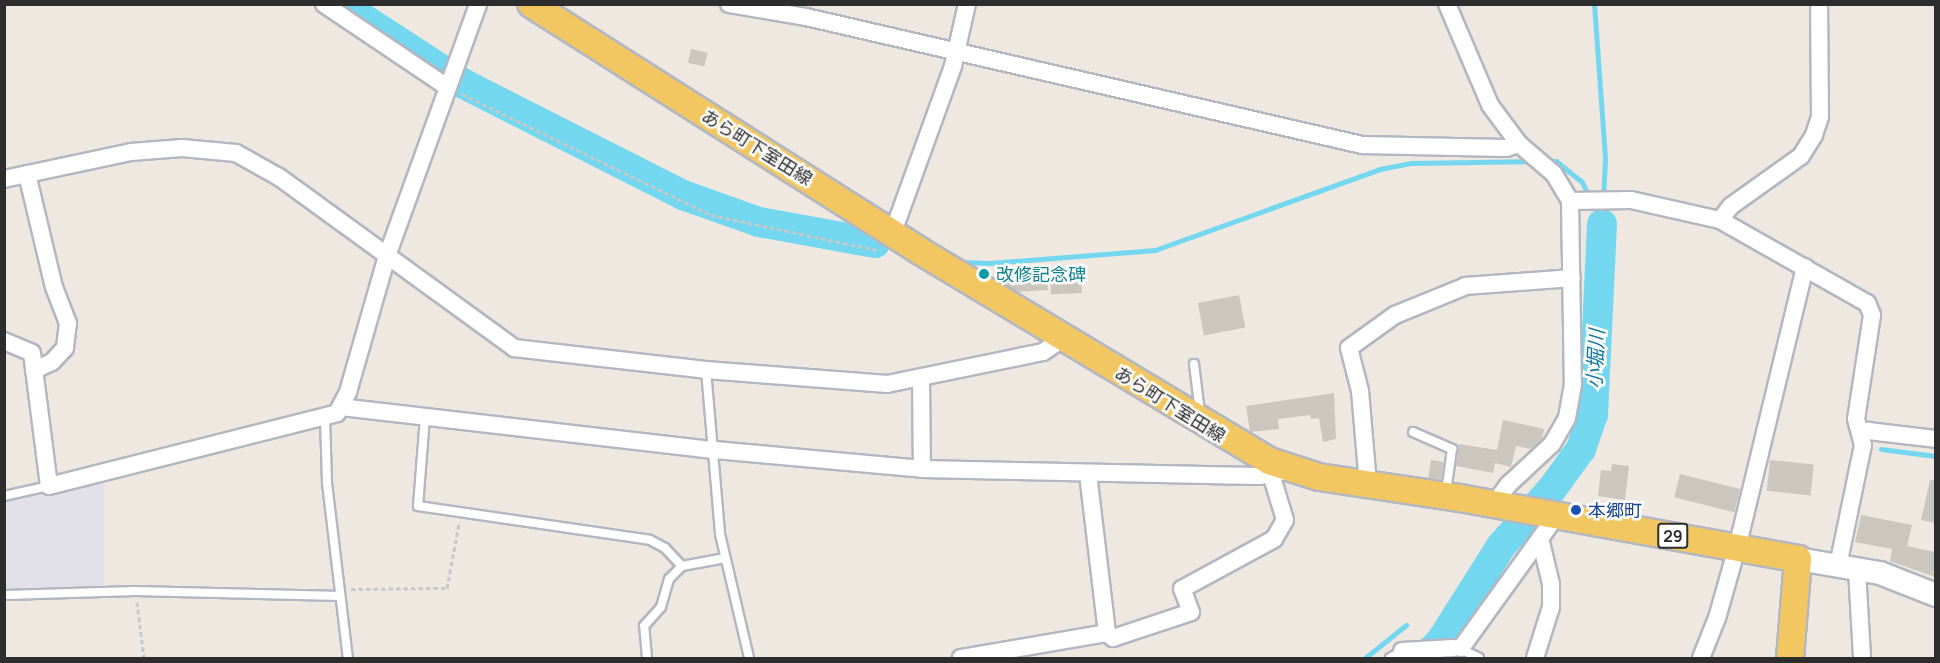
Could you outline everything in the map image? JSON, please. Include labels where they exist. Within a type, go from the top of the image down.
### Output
[{"type":"main road","name":"あら町下室田線","points":[[541,8],[889,242],[1064,338],[1281,472],[1500,504],[1798,559]]},
{"type":"main road","points":[[1790,658],[1798,559]]},
{"type":"street","points":[[324,4],[450,78]]},
{"type":"street","points":[[4,340],[32,353],[50,486],[325,418],[341,407],[387,256],[478,4]]},
{"type":"street","points":[[729,4],[956,51],[1362,145],[1525,149]]},
{"type":"street","points":[[889,242],[956,51],[967,4]]},
{"type":"street","points":[[1447,4],[1490,105],[1525,149],[1547,168],[1574,201],[1573,384],[1567,418],[1552,444],[1508,485],[1500,504]]},
{"type":"street","points":[[1720,220],[1731,206],[1801,156],[1814,135],[1820,116],[1819,4]]},
{"type":"street","points":[[4,179],[130,152],[182,148],[236,153],[279,177],[514,348],[706,370],[868,384],[921,379],[1042,352],[1064,338]]},
{"type":"street","points":[[27,174],[54,287],[68,323],[65,348],[52,362],[34,370]]},
{"type":"street","points":[[1574,201],[1631,200],[1720,220],[1868,303],[1872,315],[1856,419],[1863,445],[1848,568],[1862,658]]},
{"type":"street","points":[[1701,658],[1718,618],[1737,548],[1805,267]]},
{"type":"street","points":[[1368,484],[1360,391],[1349,348],[1395,315],[1466,286],[1572,278]]},
{"type":"street","points":[[921,379],[922,469]]},
{"type":"street","points":[[341,407],[715,450],[922,469],[1088,474],[1281,472],[1285,520],[1274,539],[1182,589],[1191,612],[1113,638],[1107,633],[1088,474]]},
{"type":"street","points":[[1861,435],[1868,431],[1935,439]]},
{"type":"street","points":[[1396,655],[1458,648],[1540,538],[1552,515]]},
{"type":"street","points":[[1535,658],[1551,608],[1551,584],[1540,538]]},
{"type":"street","points":[[1798,559],[1903,580],[1935,596]]},
{"type":"street","points":[[961,658],[1107,633]]},
{"type":"lane","points":[[1194,364],[1201,423]]},
{"type":"lane","points":[[706,370],[725,558],[749,658]]},
{"type":"lane","points":[[425,417],[418,506],[650,540],[665,548],[682,566]]},
{"type":"lane","points":[[325,418],[327,483],[348,658]]},
{"type":"lane","points":[[1413,432],[1452,449],[1446,495]]},
{"type":"lane","points":[[4,496],[50,486]]},
{"type":"lane","points":[[647,658],[644,626],[661,607],[669,579],[682,566],[725,558]]},
{"type":"lane","points":[[6,595],[135,591],[339,593]]},
{"type":"lane","points":[[1458,648],[1479,658]]},
{"type":"path","points":[[450,78],[711,215],[889,242]]},
{"type":"path","points":[[339,593],[447,588],[461,514]]},
{"type":"path","points":[[135,591],[144,658]]},
{"type":"shaded area","points":[[38,481],[42,496],[104,481],[104,597],[5,601],[4,489]]},
{"type":"building","points":[[691,49],[708,53],[704,66],[688,63]]},
{"type":"building","points":[[1046,271],[1048,290],[1017,292],[1007,286],[1006,274]]},
{"type":"building","points":[[1081,275],[1082,293],[1051,295],[1050,277]]},
{"type":"building","points":[[1239,295],[1245,327],[1204,335],[1198,303]]},
{"type":"building","points":[[1334,393],[1336,439],[1323,442],[1319,418],[1311,419],[1310,415],[1278,419],[1279,429],[1250,432],[1246,406]]},
{"type":"building","points":[[1503,420],[1544,429],[1542,439],[1531,449],[1516,446],[1511,467],[1495,463],[1493,473],[1456,466],[1459,444],[1497,450]]},
{"type":"building","points":[[1431,460],[1444,462],[1441,480],[1428,478]]},
{"type":"building","points":[[1770,460],[1814,465],[1811,495],[1767,491]]},
{"type":"building","points":[[1612,464],[1629,466],[1625,500],[1598,496],[1601,470],[1611,471]]},
{"type":"building","points":[[1680,474],[1740,489],[1734,512],[1674,497]]},
{"type":"building","points":[[1930,480],[1935,480],[1935,523],[1921,520]]},
{"type":"building","points":[[1861,515],[1912,525],[1907,546],[1935,552],[1935,577],[1890,561],[1892,549],[1855,542]]},
{"type":"waterway","points":[[341,4],[462,83],[683,195],[759,222],[875,243]]},
{"type":"waterway","name":"小堀川","points":[[1594,4],[1605,159],[1602,221]]},
{"type":"waterway","points":[[961,262],[990,263],[1155,250],[1380,169],[1411,163],[1533,161]]},
{"type":"waterway","points":[[1545,161],[1556,161],[1582,182],[1602,224]]},
{"type":"waterway","name":"小堀川","points":[[1424,658],[1441,641],[1501,546],[1552,489],[1581,449],[1593,415],[1602,224]]},
{"type":"waterway","points":[[1881,449],[1936,456]]},
{"type":"waterway","points":[[1365,658],[1406,625]]},
{"type":"place","name":"改修記念碑","points":[[984,274]]},
{"type":"place","name":"本郷町","points":[[1576,510]]}]
